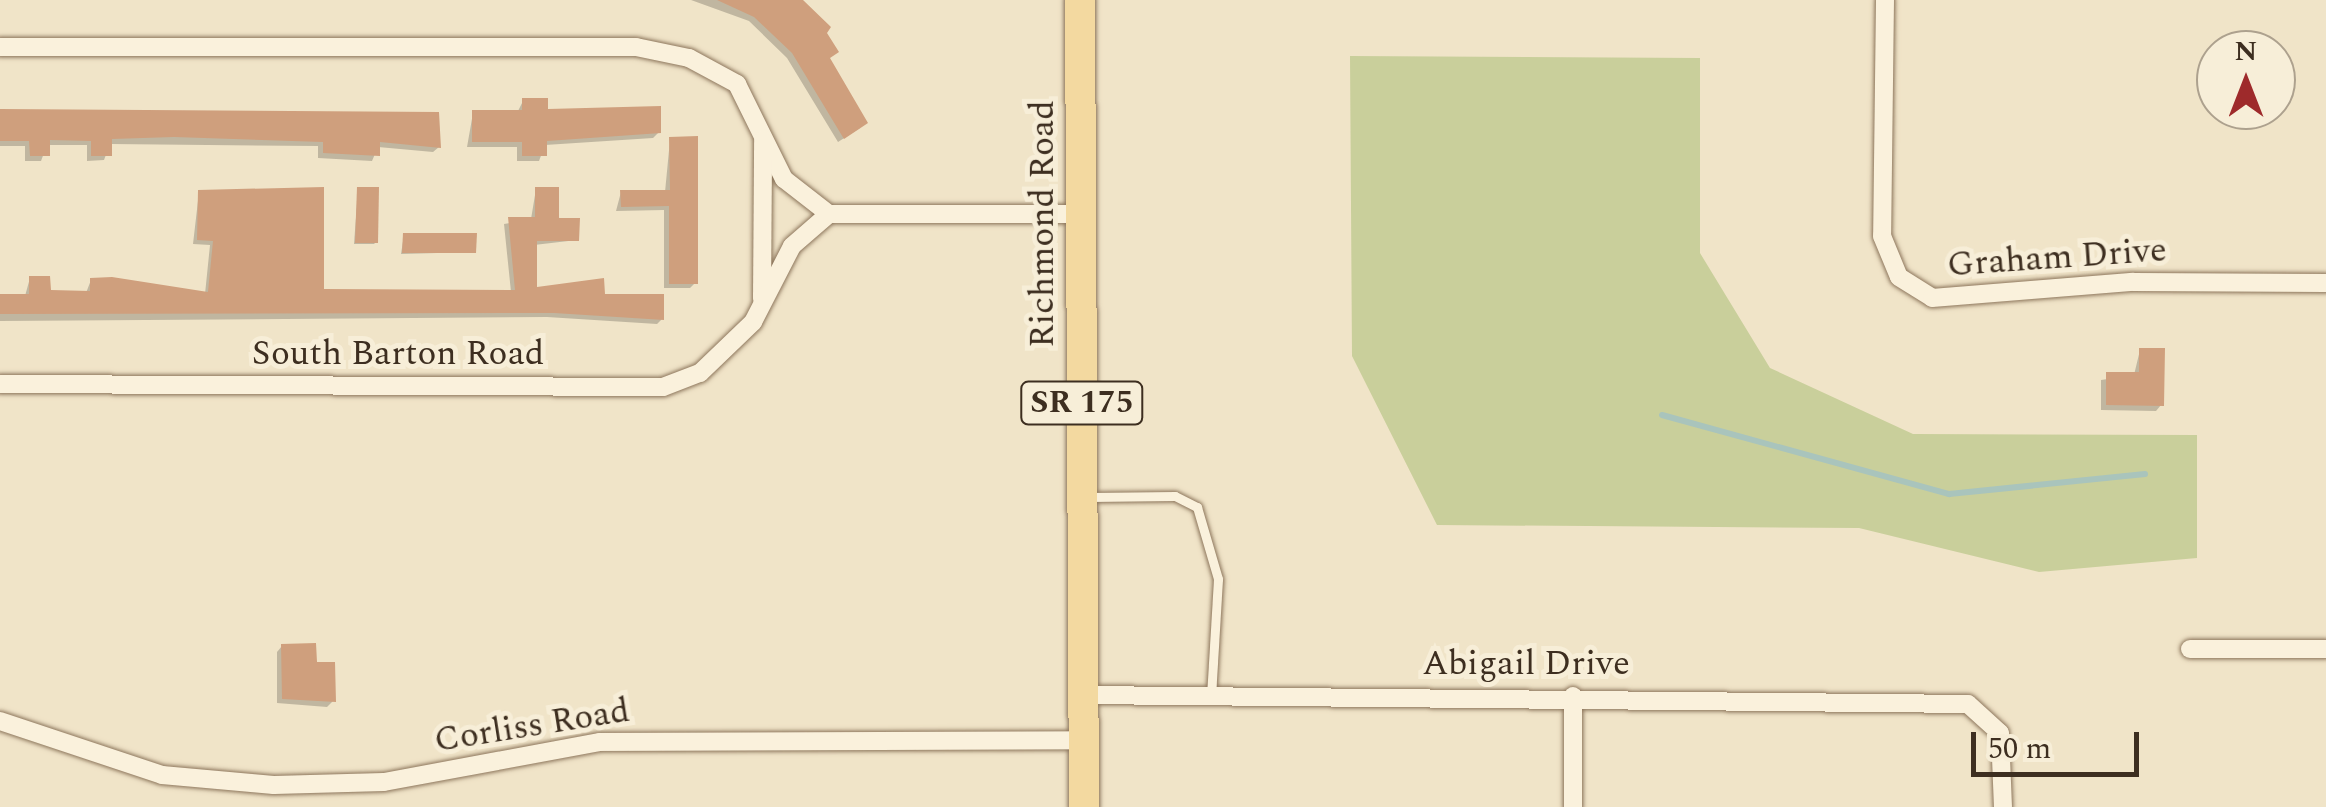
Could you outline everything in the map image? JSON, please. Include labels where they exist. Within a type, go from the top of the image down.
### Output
[{"type":"main road","name":"Richmond Road","points":[[1080,0],[1084,807]]},
{"type":"street","name":"Graham Drive","points":[[1884,0],[1882,236],[1899,278],[1932,298],[2134,282],[2326,283]]},
{"type":"street","points":[[0,47],[636,47],[689,58],[737,84],[784,179],[829,214],[1081,214]]},
{"type":"street","points":[[762,305],[763,136]]},
{"type":"street","name":"South Barton Road","points":[[0,384],[663,386],[700,373],[762,305],[792,246],[829,214]]},
{"type":"street","points":[[2190,649],[2326,649]]},
{"type":"street","name":"Abigail Drive","points":[[1084,695],[1573,696],[1968,704],[2000,733],[2003,807]]},
{"type":"street","points":[[1573,696],[1573,807]]},
{"type":"street","name":"Corliss Road","points":[[0,721],[162,776],[274,785],[384,782],[600,742],[1084,740]]},
{"type":"lane","points":[[1082,497],[1175,496],[1197,507],[1218,579],[1210,696]]},
{"type":"green space","points":[[1350,56],[1700,58],[1700,253],[1770,368],[1913,434],[2197,435],[2197,558],[2039,572],[1859,528],[1437,525],[1352,356]]},
{"type":"building","points":[[717,0],[803,0],[831,27],[827,33],[839,52],[830,58],[868,123],[844,139],[792,53],[754,17]]},
{"type":"building","points":[[522,98],[548,98],[548,109],[661,106],[661,133],[547,141],[547,156],[522,156],[522,142],[472,142],[472,110],[522,110]]},
{"type":"building","points":[[0,109],[439,112],[441,148],[380,142],[380,156],[323,153],[323,142],[174,137],[112,139],[112,156],[91,156],[91,141],[50,140],[50,156],[30,156],[29,141],[0,141]]},
{"type":"building","points":[[698,136],[698,284],[669,284],[669,206],[621,207],[620,190],[670,190],[669,137]]},
{"type":"building","points":[[324,187],[324,289],[515,290],[508,217],[535,217],[535,187],[559,187],[559,218],[580,218],[579,241],[537,241],[537,287],[604,278],[605,294],[664,294],[664,320],[554,313],[0,314],[0,294],[29,294],[29,276],[50,276],[51,290],[90,291],[90,278],[112,277],[208,292],[213,241],[197,240],[198,190]]},
{"type":"building","points":[[357,187],[379,187],[378,243],[355,243]]},
{"type":"building","points":[[403,233],[477,233],[476,253],[402,253]]},
{"type":"building","points":[[2139,348],[2165,348],[2164,406],[2106,405],[2106,372],[2139,372]]},
{"type":"building","points":[[316,643],[317,662],[335,662],[336,702],[282,699],[281,644]]},
{"type":"waterway","points":[[1662,415],[1949,494],[2145,474]]}]
